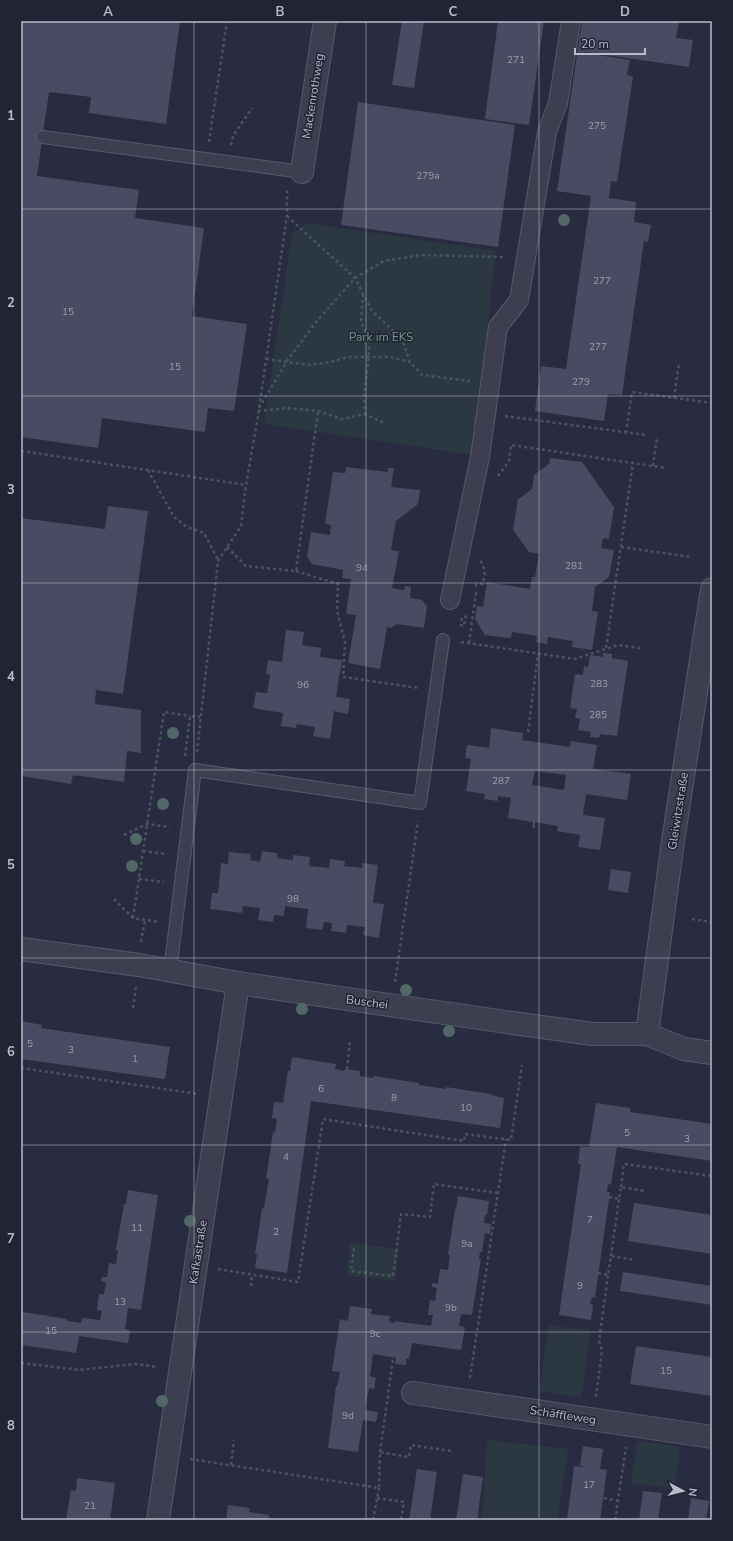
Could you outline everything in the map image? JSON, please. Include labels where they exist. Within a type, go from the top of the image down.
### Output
[{"type":"street","name":"Mackenrothweg","points":[[294,171],[325,21]]},
{"type":"street","points":[[450,600],[480,457],[498,327],[519,300],[547,132],[558,103],[571,21]]},
{"type":"street","name":"Gleiwitzstraße","points":[[647,1034],[673,841],[712,589]]},
{"type":"street","name":"Buschei","points":[[21,949],[170,971],[238,983],[593,1034],[647,1034],[684,1049],[712,1053]]},
{"type":"street","name":"Kafkastraße","points":[[158,1520],[238,983]]},
{"type":"street","name":"Schäffleweg","points":[[413,1393],[712,1437]]},
{"type":"lane","points":[[43,137],[294,171]]},
{"type":"lane","points":[[170,971],[195,770],[420,803],[443,640]]},
{"type":"path","points":[[207,159],[227,21]]},
{"type":"path","points":[[230,162],[233,136],[252,108]]},
{"type":"path","points":[[195,770],[218,561],[241,526],[286,215],[294,171]]},
{"type":"path","points":[[286,215],[355,278],[372,311],[402,339],[410,362],[422,375],[490,384]]},
{"type":"path","points":[[258,410],[286,361],[316,322],[355,278],[384,262],[421,255],[498,256],[527,259]]},
{"type":"path","points":[[363,294],[361,322],[369,340],[370,357],[364,395],[365,414]]},
{"type":"path","points":[[266,359],[310,365],[331,362],[348,357],[390,357],[410,362]]},
{"type":"path","points":[[674,398],[679,363]]},
{"type":"path","points":[[626,433],[632,392],[712,403]]},
{"type":"path","points":[[258,410],[287,408],[318,410],[342,419],[365,414],[384,423]]},
{"type":"path","points":[[296,571],[318,410]]},
{"type":"path","points":[[486,413],[646,435]]},
{"type":"path","points":[[654,466],[658,437]]},
{"type":"path","points":[[496,479],[509,461],[511,445],[666,468]]},
{"type":"path","points":[[21,451],[246,485]]},
{"type":"path","points":[[606,648],[633,463]]},
{"type":"path","points":[[148,470],[174,516],[187,527],[204,533],[218,561]]},
{"type":"path","points":[[621,546],[691,557]]},
{"type":"path","points":[[227,547],[246,566],[296,571],[338,584],[337,610],[345,643],[343,677],[436,690]]},
{"type":"path","points":[[443,640],[575,659],[618,644],[640,648]]},
{"type":"path","points":[[528,732],[538,654]]},
{"type":"path","points":[[133,918],[164,712],[190,716]]},
{"type":"path","points":[[395,982],[420,803]]},
{"type":"path","points":[[143,851],[171,855]]},
{"type":"path","points":[[139,879],[167,883]]},
{"type":"path","points":[[114,900],[133,918],[161,922]]},
{"type":"path","points":[[692,919],[712,922]]},
{"type":"path","points":[[347,1068],[350,1041]]},
{"type":"path","points":[[196,1266],[298,1282],[323,1119],[464,1141],[465,1134],[511,1140],[522,1065]]},
{"type":"path","points":[[21,1068],[198,1094]]},
{"type":"path","points":[[466,1401],[506,1140]]},
{"type":"path","points":[[593,1420],[602,1350],[599,1341],[624,1164],[712,1176]]},
{"type":"path","points":[[354,1248],[351,1271],[393,1276],[401,1214],[430,1217],[434,1184],[498,1192]]},
{"type":"path","points":[[621,1187],[645,1191]]},
{"type":"path","points":[[609,1197],[619,1199]]},
{"type":"path","points":[[611,1256],[635,1260]]},
{"type":"path","points":[[598,1273],[608,1275]]},
{"type":"path","points":[[251,1286],[252,1275]]},
{"type":"path","points":[[374,1520],[379,1488],[380,1452],[393,1359]]},
{"type":"path","points":[[21,1362],[79,1370],[136,1364],[159,1367]]},
{"type":"path","points":[[615,1520],[630,1425]]},
{"type":"path","points":[[231,1465],[234,1440]]},
{"type":"path","points":[[380,1452],[409,1457],[411,1445],[451,1451]]},
{"type":"path","points":[[167,1456],[379,1488]]},
{"type":"path","points":[[377,1498],[404,1502],[401,1520]]},
{"type":"path","points":[[604,1498],[618,1501]]},
{"type":"green space","name":"Park im EKS","points":[[307,223],[496,251],[473,455],[264,424],[292,234]]},
{"type":"green space","points":[[350,1243],[399,1249],[395,1281],[346,1275]]},
{"type":"green space","points":[[549,1325],[591,1331],[581,1397],[539,1391]]},
{"type":"green space","points":[[487,1440],[568,1449],[557,1520],[482,1520]]},
{"type":"green space","points":[[637,1441],[680,1447],[674,1489],[631,1483]]},
{"type":"building","points":[[21,21],[180,21],[166,124],[89,113],[91,97],[49,92],[37,176],[139,190],[135,218],[204,228],[192,316],[247,324],[234,411],[208,408],[205,432],[102,418],[98,448],[21,437]]},
{"type":"building","points":[[402,21],[424,21],[414,88],[392,85]]},
{"type":"building","points":[[498,21],[544,21],[529,125],[485,119]]},
{"type":"building","points":[[582,21],[679,21],[676,38],[693,40],[689,67],[585,52],[630,60],[627,75],[633,77],[617,182],[611,181],[609,198],[636,202],[634,222],[651,225],[648,242],[644,241],[622,395],[608,394],[604,421],[535,411],[541,366],[566,369],[591,196],[557,191]]},
{"type":"building","points":[[358,102],[515,125],[498,247],[341,225]]},
{"type":"building","points":[[550,458],[582,462],[614,507],[609,539],[603,538],[601,548],[614,550],[609,577],[595,587],[592,611],[598,612],[592,650],[572,647],[573,641],[548,637],[547,644],[536,642],[537,636],[512,632],[511,638],[485,635],[475,619],[477,606],[483,607],[487,582],[530,589],[532,577],[535,577],[539,554],[529,552],[513,530],[518,499],[532,489],[534,475],[549,464]]},
{"type":"building","points":[[346,467],[388,472],[388,468],[394,468],[391,487],[420,490],[418,504],[396,521],[391,550],[399,551],[392,588],[404,590],[405,586],[411,587],[410,598],[422,600],[427,606],[424,628],[397,624],[391,628],[387,627],[380,669],[348,663],[356,615],[346,614],[351,579],[342,578],[343,570],[312,564],[307,557],[311,532],[330,535],[331,525],[325,524],[333,472],[345,473]]},
{"type":"building","points":[[108,506],[148,511],[123,694],[96,690],[95,704],[141,710],[141,753],[127,751],[124,782],[73,775],[71,784],[21,776],[21,518],[105,529]]},
{"type":"building","points":[[286,630],[304,632],[302,645],[321,648],[320,657],[342,660],[336,697],[350,699],[348,714],[334,711],[330,739],[313,736],[315,727],[297,724],[296,728],[281,726],[283,713],[253,708],[256,692],[267,693],[270,675],[266,674],[268,660],[282,662]]},
{"type":"building","points":[[603,653],[612,654],[612,658],[628,661],[617,736],[600,734],[599,738],[590,737],[591,732],[578,730],[580,719],[575,718],[577,709],[570,708],[575,674],[583,675],[584,666],[588,667],[590,655],[603,657]]},
{"type":"building","points":[[491,728],[523,733],[522,740],[570,747],[571,741],[597,745],[593,769],[631,774],[627,800],[586,794],[583,815],[605,818],[600,850],[578,847],[580,835],[557,831],[558,826],[535,822],[535,828],[532,828],[533,822],[508,818],[511,798],[498,796],[498,801],[484,799],[485,794],[466,791],[471,759],[465,758],[467,745],[489,748]],"holes":[[[535,771],[566,775],[564,790],[532,785]]]},
{"type":"building","points":[[262,851],[277,853],[277,858],[293,860],[293,855],[310,857],[309,866],[329,868],[330,859],[345,861],[344,866],[362,868],[363,863],[378,865],[373,903],[384,904],[379,938],[363,935],[365,927],[347,925],[346,933],[331,931],[332,923],[324,922],[322,930],[306,928],[308,909],[285,906],[284,916],[274,915],[273,922],[258,920],[260,908],[243,906],[242,913],[210,909],[212,893],[218,893],[221,863],[228,864],[229,852],[251,854],[250,860],[260,862]]},
{"type":"building","points":[[611,869],[631,872],[628,893],[608,890]]},
{"type":"building","points":[[21,1021],[42,1025],[41,1028],[170,1047],[165,1079],[21,1059]]},
{"type":"building","points":[[292,1057],[336,1064],[335,1069],[344,1071],[345,1069],[360,1071],[360,1076],[373,1078],[374,1076],[446,1089],[446,1087],[491,1094],[504,1098],[500,1128],[311,1101],[287,1273],[255,1268],[257,1254],[255,1254],[262,1208],[264,1208],[269,1179],[266,1178],[273,1132],[275,1133],[277,1119],[272,1118],[274,1102],[283,1103],[288,1071],[290,1071]]},
{"type":"building","points":[[596,1103],[630,1108],[630,1112],[712,1124],[712,1161],[617,1147],[611,1185],[608,1184],[607,1192],[610,1192],[595,1298],[592,1297],[590,1304],[593,1305],[591,1320],[559,1315],[581,1164],[578,1164],[580,1146],[589,1147]]},
{"type":"building","points":[[128,1190],[158,1195],[141,1310],[128,1308],[125,1329],[130,1330],[128,1343],[79,1336],[76,1353],[21,1345],[21,1314],[23,1312],[67,1319],[67,1321],[81,1323],[82,1318],[100,1320],[102,1311],[97,1310],[99,1294],[104,1294],[106,1282],[101,1281],[102,1277],[107,1277],[109,1263],[116,1264],[118,1250],[116,1250]]},
{"type":"building","points":[[458,1196],[489,1201],[484,1223],[491,1224],[490,1234],[485,1233],[482,1252],[480,1252],[479,1259],[481,1259],[472,1315],[461,1314],[459,1326],[465,1327],[461,1350],[412,1343],[409,1359],[406,1359],[406,1365],[395,1364],[396,1358],[373,1354],[370,1376],[376,1378],[374,1389],[369,1388],[365,1410],[378,1412],[376,1422],[363,1420],[358,1452],[328,1448],[336,1386],[337,1387],[340,1372],[332,1371],[340,1319],[348,1321],[350,1306],[372,1309],[371,1314],[390,1316],[389,1322],[394,1323],[394,1321],[431,1326],[433,1315],[428,1315],[430,1300],[435,1301],[437,1288],[432,1287],[432,1283],[438,1284],[440,1269],[448,1270],[450,1255],[448,1255]]},
{"type":"building","points":[[634,1203],[712,1215],[712,1254],[628,1241]]},
{"type":"building","points":[[623,1272],[712,1286],[712,1305],[620,1291]]},
{"type":"building","points":[[636,1346],[712,1357],[712,1396],[630,1384]]},
{"type":"building","points":[[583,1446],[603,1449],[600,1469],[607,1470],[600,1520],[567,1520],[574,1466],[588,1468],[580,1466]]},
{"type":"building","points":[[417,1469],[437,1472],[430,1520],[409,1520]]},
{"type":"building","points":[[463,1474],[483,1477],[477,1520],[456,1520]]},
{"type":"building","points":[[77,1478],[115,1483],[110,1520],[66,1520],[71,1490],[76,1491]]},
{"type":"building","points":[[643,1491],[662,1493],[658,1520],[639,1520]]},
{"type":"building","points":[[691,1498],[709,1501],[706,1520],[688,1520]]},
{"type":"building","points":[[228,1505],[250,1508],[249,1512],[269,1515],[269,1520],[226,1520]]}]
